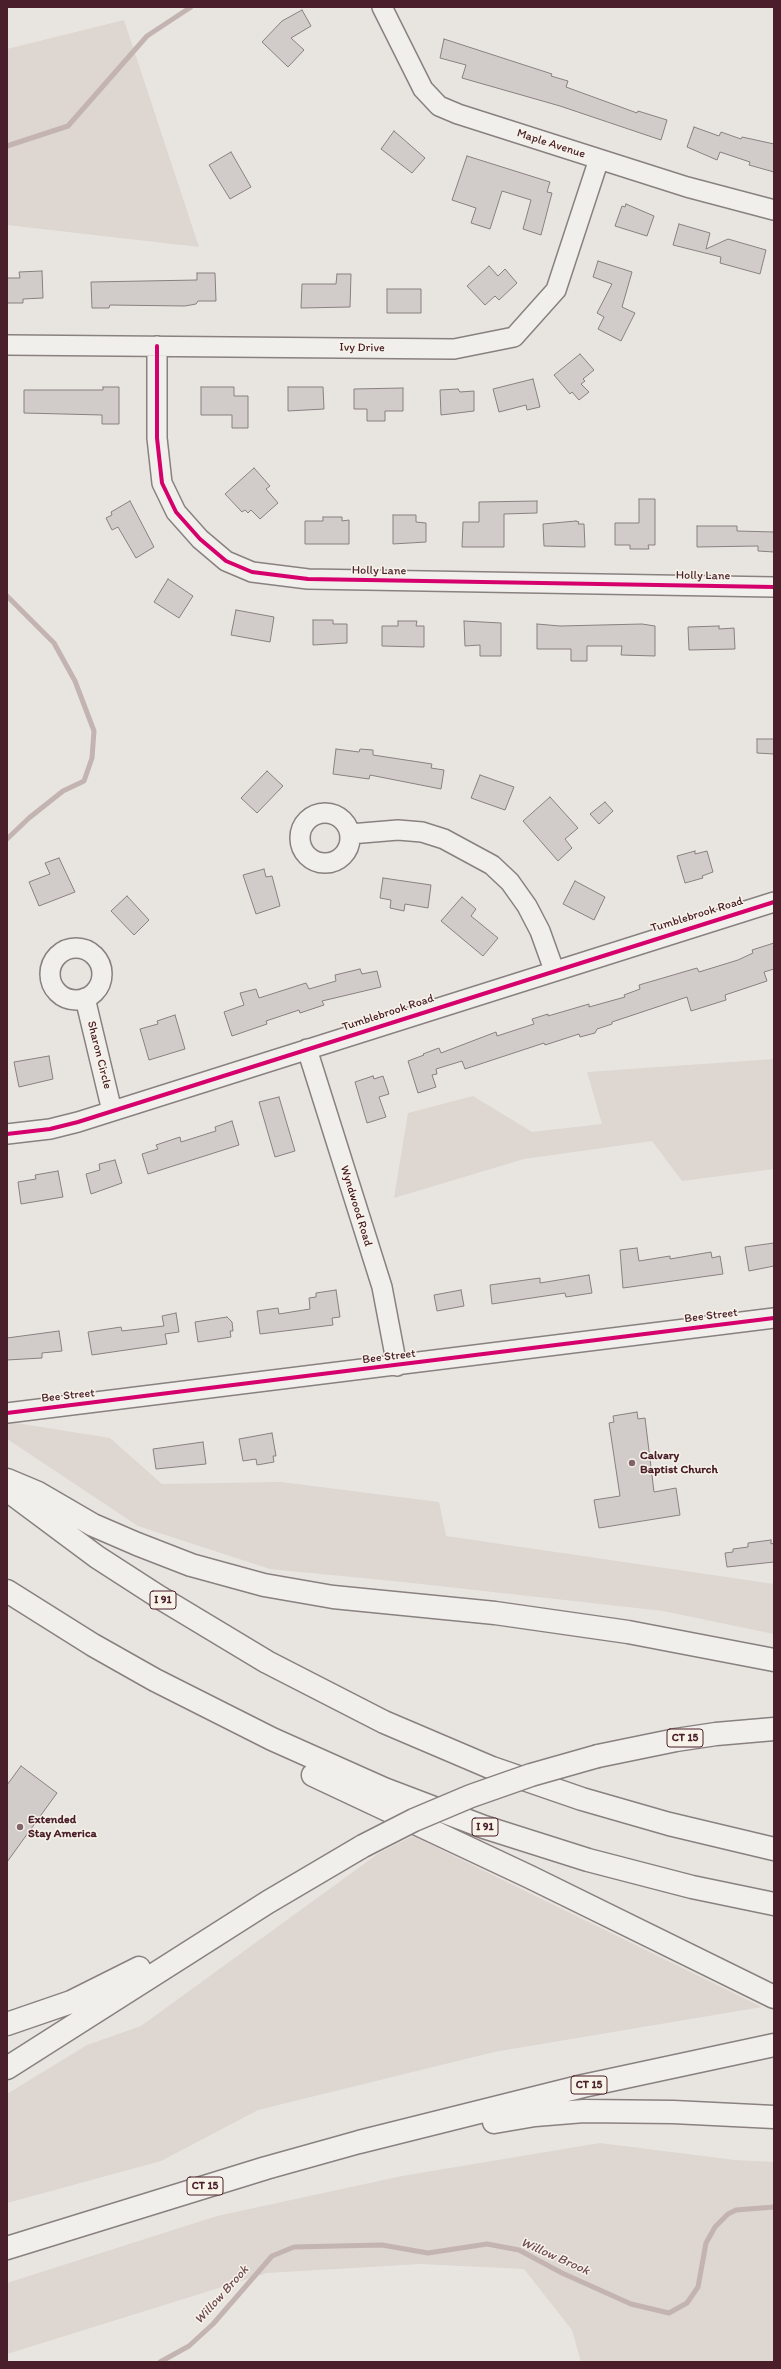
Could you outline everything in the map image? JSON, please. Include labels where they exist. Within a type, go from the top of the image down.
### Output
[{"type":"highway","points":[[7,1480],[38,1493],[94,1524],[137,1544],[190,1565],[264,1585],[333,1597],[495,1613],[621,1630],[685,1641],[774,1660]]},
{"type":"highway","name":"I 91","points":[[7,1490],[97,1557],[165,1601],[279,1669],[390,1725],[492,1768],[582,1799],[669,1824],[774,1849]]},
{"type":"highway","name":"I 91","points":[[7,1591],[93,1645],[210,1709],[352,1776],[491,1829],[582,1858],[656,1878],[774,1904]]},
{"type":"highway","points":[[210,1709],[240,1737],[266,1753],[530,1877],[774,1997]]},
{"type":"highway","name":"CT 15","points":[[7,2068],[206,1942],[362,1846],[414,1820],[477,1794],[531,1775],[598,1756],[676,1740],[716,1734],[774,1729]]},
{"type":"highway","points":[[7,2024],[72,2002],[151,1962],[206,1942]]},
{"type":"highway","name":"CT 15","points":[[7,2248],[266,2168],[405,2130],[590,2084],[774,2046]]},
{"type":"highway","points":[[405,2130],[450,2129],[535,2115],[584,2111],[673,2112],[774,2118]]},
{"type":"street","name":"Maple Avenue","points":[[382,7],[415,76],[423,89],[440,106],[458,114],[687,187],[774,210]]},
{"type":"street","name":"Ivy Drive","points":[[7,345],[454,349],[514,337],[556,290],[599,159]]},
{"type":"street","name":"Holly Lane","points":[[157,346],[156,438],[162,483],[176,512],[200,539],[226,561],[252,572],[308,580],[774,587]]},
{"type":"street","points":[[350,834],[398,830],[422,832],[444,839],[492,865],[510,882],[528,906],[540,931],[554,970]]},
{"type":"street","name":"Tumblebrook Road","points":[[7,1134],[50,1129],[112,1111],[554,970],[774,902]]},
{"type":"street","name":"Sharon Circle","points":[[85,998],[112,1111]]},
{"type":"street","name":"Wyndwood Road","points":[[307,1049],[382,1287],[397,1366]]},
{"type":"street","name":"Bee Street","points":[[7,1413],[397,1366],[774,1318]]},
{"type":"shaded area","points":[[124,20],[199,247],[7,225],[7,49]]},
{"type":"shaded area","points":[[774,1059],[774,1169],[682,1181],[652,1141],[524,1159],[394,1198],[408,1113],[473,1096],[532,1132],[602,1124],[587,1072]]},
{"type":"shaded area","points":[[10,1422],[110,1438],[162,1484],[281,1482],[439,1502],[446,1536],[774,1584],[774,1634],[663,1611],[403,1582],[270,1569],[138,1526],[7,1439],[7,1424]]},
{"type":"shaded area","points":[[413,1836],[762,2007],[494,2052],[258,2110],[161,2161],[7,2203],[7,2094],[87,2045],[141,2026],[379,1853]]},
{"type":"shaded area","points":[[600,2143],[735,2160],[774,2162],[774,2362],[581,2362],[572,2330],[524,2269],[420,2264],[267,2273],[7,2354],[7,2283],[217,2216],[402,2176]]},
{"type":"building","points":[[302,10],[311,26],[291,38],[304,50],[288,67],[262,42],[282,21]]},
{"type":"building","points":[[444,39],[552,74],[551,76],[568,81],[566,87],[637,113],[638,111],[667,120],[661,140],[560,106],[462,78],[466,65],[440,58]]},
{"type":"building","points":[[694,127],[719,136],[721,132],[741,139],[742,137],[774,144],[774,172],[749,165],[750,162],[720,152],[717,160],[687,147]]},
{"type":"building","points":[[394,131],[425,158],[412,173],[381,149]]},
{"type":"building","points":[[231,152],[251,187],[230,199],[209,165]]},
{"type":"building","points":[[467,156],[550,182],[547,192],[552,193],[541,235],[523,229],[531,200],[502,191],[490,229],[471,223],[476,208],[452,200]]},
{"type":"building","points":[[626,204],[654,216],[647,236],[615,226],[622,206],[625,207]]},
{"type":"building","points":[[679,224],[710,233],[706,249],[728,239],[766,250],[760,274],[720,263],[721,257],[673,245]]},
{"type":"building","points":[[598,261],[632,272],[622,307],[635,313],[621,341],[598,329],[604,317],[597,313],[612,284],[593,277]]},
{"type":"building","points":[[489,266],[498,276],[505,269],[517,283],[499,300],[495,296],[485,305],[467,286]]},
{"type":"building","points":[[42,271],[43,298],[23,299],[23,303],[7,303],[7,278],[20,278],[19,272]]},
{"type":"building","points":[[197,273],[215,273],[216,301],[198,301],[196,304],[185,306],[110,305],[109,308],[92,308],[91,282],[197,280]]},
{"type":"building","points":[[337,274],[351,274],[350,307],[301,308],[302,284],[336,284]]},
{"type":"building","points":[[387,289],[421,289],[421,313],[387,313]]},
{"type":"building","points":[[580,354],[594,370],[583,379],[585,381],[581,384],[589,392],[579,400],[572,392],[570,394],[554,375]]},
{"type":"building","points":[[533,379],[540,407],[527,410],[526,405],[499,412],[493,389]]},
{"type":"building","points":[[103,387],[119,387],[119,424],[102,424],[102,415],[24,413],[24,390],[103,390]]},
{"type":"building","points":[[201,387],[234,387],[234,396],[248,396],[248,428],[232,428],[232,415],[201,415]]},
{"type":"building","points":[[288,387],[323,387],[324,409],[288,411]]},
{"type":"building","points":[[403,388],[403,411],[385,411],[385,421],[367,421],[367,409],[354,409],[354,389]]},
{"type":"building","points":[[458,389],[460,392],[474,391],[474,411],[441,415],[440,390]]},
{"type":"building","points":[[254,468],[270,486],[266,489],[278,503],[260,519],[251,510],[248,513],[245,510],[242,512],[225,494]]},
{"type":"building","points":[[639,499],[655,499],[655,545],[648,545],[649,549],[630,549],[630,545],[615,545],[615,523],[639,523]]},
{"type":"building","points":[[130,501],[154,547],[136,558],[118,527],[112,530],[106,518],[112,515],[111,512]]},
{"type":"building","points":[[537,501],[537,513],[504,514],[504,547],[462,547],[463,522],[479,522],[479,502]]},
{"type":"building","points":[[393,515],[416,515],[416,522],[426,523],[426,542],[393,544]]},
{"type":"building","points":[[323,517],[342,517],[342,521],[349,520],[349,544],[305,544],[305,521],[323,521]]},
{"type":"building","points":[[579,522],[578,524],[584,524],[585,547],[544,546],[543,524]]},
{"type":"building","points":[[697,526],[737,526],[737,531],[774,532],[774,552],[758,551],[758,546],[697,547]]},
{"type":"building","points":[[168,579],[193,596],[179,618],[154,602]]},
{"type":"building","points":[[236,610],[274,617],[270,642],[231,635]]},
{"type":"building","points":[[313,620],[333,620],[333,624],[347,624],[347,643],[313,645]]},
{"type":"building","points":[[398,621],[417,621],[416,626],[424,626],[424,647],[382,646],[382,626],[398,626]]},
{"type":"building","points":[[464,621],[501,623],[501,656],[480,656],[480,645],[465,646]]},
{"type":"building","points":[[537,624],[560,626],[642,624],[655,626],[655,656],[621,655],[622,646],[587,646],[587,661],[571,661],[571,649],[537,649]]},
{"type":"building","points":[[719,626],[719,629],[734,628],[735,649],[689,650],[688,627]]},
{"type":"building","points":[[757,739],[774,739],[774,754],[757,753]]},
{"type":"building","points":[[336,749],[359,752],[360,749],[373,750],[373,755],[432,764],[431,768],[444,770],[441,789],[370,775],[369,779],[333,774]]},
{"type":"building","points":[[267,771],[283,786],[257,813],[241,798]]},
{"type":"building","points":[[480,775],[514,787],[505,810],[471,798]]},
{"type":"building","points":[[550,797],[578,828],[565,839],[572,848],[558,861],[523,821]]},
{"type":"building","points":[[605,802],[613,811],[599,824],[590,814]]},
{"type":"building","points":[[695,851],[695,854],[707,851],[713,872],[702,876],[703,878],[685,883],[677,856]]},
{"type":"building","points":[[59,858],[75,892],[39,906],[29,882],[50,874],[45,863]]},
{"type":"building","points":[[264,869],[266,877],[272,876],[280,906],[256,914],[243,875]]},
{"type":"building","points":[[383,878],[431,885],[428,908],[405,904],[404,911],[390,908],[391,900],[380,898]]},
{"type":"building","points":[[575,881],[605,897],[594,920],[563,904]]},
{"type":"building","points":[[127,896],[149,920],[134,935],[111,911]]},
{"type":"building","points":[[462,897],[476,909],[471,916],[498,938],[483,956],[441,921]]},
{"type":"building","points":[[774,943],[774,969],[764,972],[767,981],[725,995],[726,1000],[691,1011],[687,997],[612,1022],[612,1024],[597,1029],[595,1033],[580,1037],[579,1034],[545,1045],[544,1043],[465,1069],[462,1061],[436,1069],[437,1074],[432,1075],[436,1087],[418,1093],[408,1061],[424,1055],[423,1054],[439,1048],[441,1053],[496,1032],[497,1036],[534,1024],[532,1019],[548,1014],[548,1016],[589,1004],[589,1007],[625,997],[624,995],[640,989],[639,985],[697,968],[699,972],[738,960],[753,953],[752,950]]},
{"type":"building","points":[[360,969],[362,974],[377,971],[381,987],[322,1001],[324,1005],[300,1013],[299,1010],[266,1021],[267,1024],[232,1036],[224,1012],[244,1005],[240,993],[256,989],[259,998],[306,983],[309,989],[336,981],[335,975]]},
{"type":"building","points":[[175,1015],[185,1049],[149,1060],[140,1029],[158,1024],[157,1021]]},
{"type":"building","points":[[49,1056],[53,1079],[19,1087],[14,1062]]},
{"type":"building","points":[[373,1076],[374,1079],[383,1076],[389,1094],[379,1097],[386,1117],[367,1123],[355,1082]]},
{"type":"building","points":[[279,1097],[295,1151],[275,1157],[259,1102]]},
{"type":"building","points":[[232,1121],[239,1145],[148,1174],[142,1154],[158,1149],[156,1145],[180,1137],[181,1142],[216,1131],[215,1127]]},
{"type":"building","points":[[115,1160],[122,1183],[91,1194],[86,1174],[100,1170],[99,1164]]},
{"type":"building","points":[[58,1171],[63,1197],[21,1204],[18,1182],[36,1179],[35,1175]]},
{"type":"building","points":[[774,1243],[774,1266],[749,1271],[745,1247]]},
{"type":"building","points":[[637,1248],[639,1261],[670,1256],[670,1259],[711,1252],[712,1258],[720,1256],[723,1274],[623,1288],[620,1250]]},
{"type":"building","points":[[589,1275],[592,1293],[566,1297],[565,1293],[492,1304],[490,1285],[540,1278],[540,1283]]},
{"type":"building","points":[[336,1290],[340,1317],[332,1318],[333,1325],[260,1334],[257,1311],[278,1308],[279,1314],[310,1309],[309,1298],[316,1297],[316,1293]]},
{"type":"building","points":[[461,1290],[464,1306],[437,1311],[434,1295]]},
{"type":"building","points":[[176,1313],[179,1332],[165,1334],[167,1344],[92,1355],[88,1332],[121,1327],[122,1331],[164,1326],[162,1316]]},
{"type":"building","points":[[227,1317],[232,1322],[233,1331],[230,1331],[231,1337],[198,1342],[195,1322]]},
{"type":"building","points":[[59,1331],[62,1351],[42,1353],[42,1358],[7,1360],[7,1338]]},
{"type":"building","name":"Calvary Baptist Church","points":[[637,1412],[638,1419],[645,1418],[654,1492],[676,1488],[680,1515],[599,1528],[594,1500],[620,1496],[609,1423],[614,1422],[613,1416]]},
{"type":"building","points":[[272,1433],[276,1456],[273,1456],[274,1462],[257,1465],[256,1459],[243,1461],[239,1439]]},
{"type":"building","points":[[203,1442],[206,1464],[156,1469],[153,1449]]},
{"type":"building","points":[[771,1540],[771,1544],[774,1543],[774,1562],[727,1567],[725,1553],[733,1552],[733,1549],[748,1547],[748,1543]]},
{"type":"building","name":"Extended Stay America","points":[[21,1766],[57,1793],[7,1862],[7,1785]]},
{"type":"waterway","points":[[7,146],[68,126],[147,36],[191,7]]},
{"type":"waterway","points":[[7,596],[54,643],[75,681],[94,731],[92,758],[84,781],[63,791],[29,818],[7,839]]},
{"type":"waterway","name":"Willow Brook","points":[[160,2362],[189,2346],[213,2324],[272,2256],[294,2247],[382,2245],[428,2253],[487,2244],[519,2250],[562,2273],[631,2304],[669,2313],[687,2303],[698,2287],[706,2243],[715,2227],[728,2214],[736,2210],[774,2207]]},
{"type":"cycle path","points":[[157,346],[157,438],[162,483],[176,512],[200,539],[226,561],[252,572],[308,579],[774,587]]},
{"type":"cycle path","points":[[7,1134],[50,1129],[78,1122],[774,902]]},
{"type":"cycle path","points":[[7,1413],[774,1318]]},
{"type":"place","name":"Calvary Baptist Church","points":[[632,1463]]},
{"type":"place","name":"Extended Stay America","points":[[20,1827]]}]
